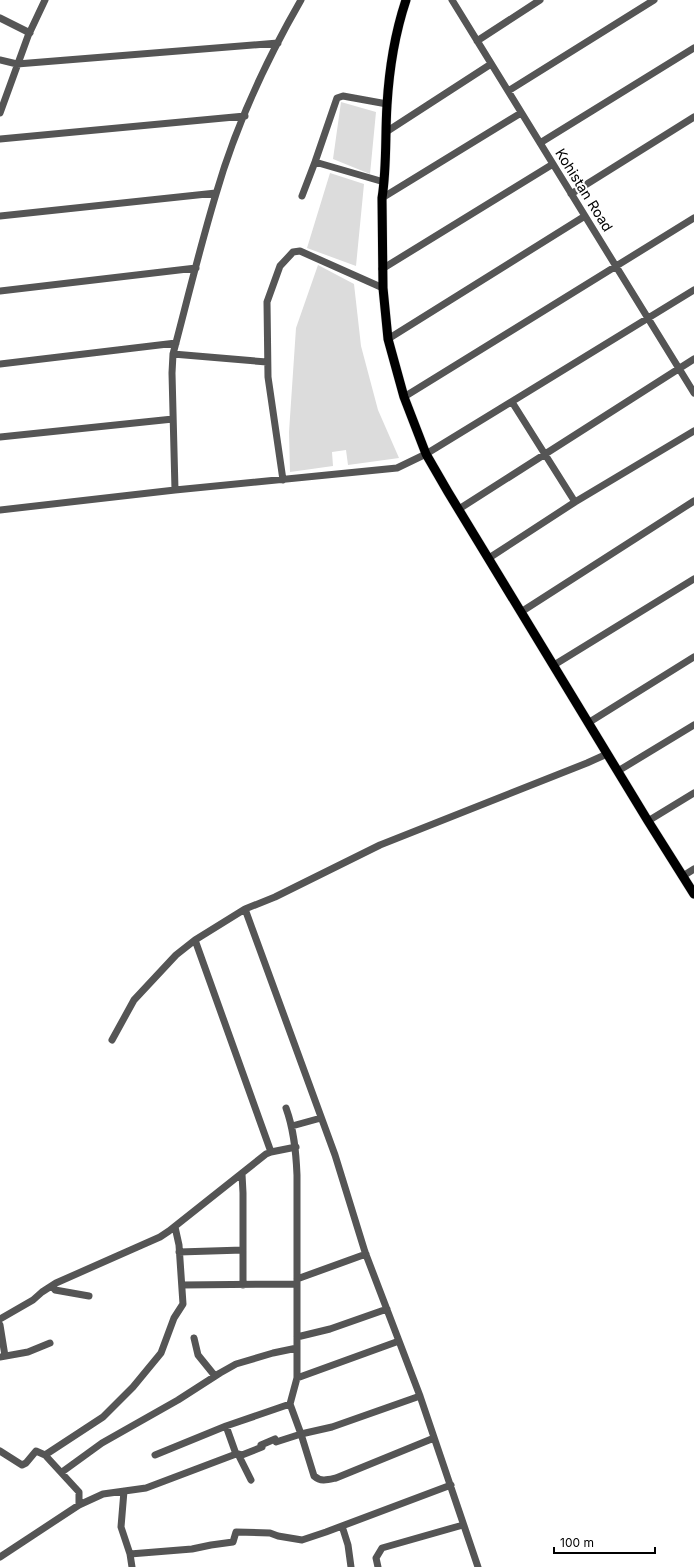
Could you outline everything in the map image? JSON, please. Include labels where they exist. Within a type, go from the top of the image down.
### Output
[{"type":"main road","points":[[406,0],[398,24],[387,104],[382,198],[382,269],[388,339],[404,397],[426,454],[458,509],[648,822],[694,894]]},
{"type":"street","points":[[0,113],[2,102],[17,64],[45,0]]},
{"type":"street","points":[[175,490],[173,354],[176,342],[216,193],[251,98],[301,0]]},
{"type":"street","name":"Kohistan Road","points":[[452,0],[694,393]]},
{"type":"street","points":[[477,41],[540,0]]},
{"type":"street","points":[[508,91],[654,0]]},
{"type":"street","points":[[0,18],[30,33]]},
{"type":"street","points":[[0,60],[17,64],[278,43]]},
{"type":"street","points":[[540,143],[694,48]]},
{"type":"street","points":[[386,132],[491,64]]},
{"type":"street","points":[[302,196],[337,98],[343,96],[387,104]]},
{"type":"street","points":[[382,198],[521,113]]},
{"type":"street","points":[[0,139],[245,116]]},
{"type":"street","points":[[571,194],[694,117]]},
{"type":"street","points":[[315,162],[384,182]]},
{"type":"street","points":[[382,269],[553,164]]},
{"type":"street","points":[[0,216],[216,193]]},
{"type":"street","points":[[388,339],[585,216]]},
{"type":"street","points":[[404,397],[694,218]]},
{"type":"street","points":[[283,480],[267,362],[267,302],[280,266],[293,252],[300,251],[383,288]]},
{"type":"street","points":[[0,291],[196,268]]},
{"type":"street","points":[[0,510],[175,490],[397,468],[426,454],[694,290]]},
{"type":"street","points":[[0,364],[176,342]]},
{"type":"street","points":[[173,354],[267,362]]},
{"type":"street","points":[[458,509],[694,359]]},
{"type":"street","points":[[512,402],[575,502]]},
{"type":"street","points":[[0,438],[173,419]]},
{"type":"street","points":[[488,558],[575,502],[694,431]]},
{"type":"street","points":[[521,612],[694,501]]},
{"type":"street","points":[[554,665],[694,579]]},
{"type":"street","points":[[588,723],[694,657]]},
{"type":"street","points":[[618,771],[694,725]]},
{"type":"street","points":[[112,1040],[134,1000],[176,955],[195,940],[245,909],[275,897],[380,845],[607,754]]},
{"type":"street","points":[[648,822],[694,793]]},
{"type":"street","points":[[683,876],[694,869]]},
{"type":"street","points":[[245,909],[335,1155],[366,1254],[420,1396],[478,1567]]},
{"type":"street","points":[[195,940],[271,1152]]},
{"type":"street","points":[[286,1108],[292,1126],[296,1147],[297,1378],[290,1404],[314,1476],[318,1480],[324,1481],[336,1478],[434,1438]]},
{"type":"street","points":[[292,1126],[321,1118]]},
{"type":"street","points":[[0,1319],[33,1300],[52,1286],[90,1267],[160,1237],[175,1227],[266,1154],[296,1147]]},
{"type":"street","points":[[242,1174],[243,1285]]},
{"type":"street","points":[[45,1455],[103,1417],[133,1387],[161,1353],[174,1318],[183,1304],[179,1252],[175,1227]]},
{"type":"street","points":[[179,1252],[243,1250]]},
{"type":"street","points":[[182,1285],[243,1285],[297,1282],[366,1254]]},
{"type":"street","points":[[52,1286],[55,1290],[89,1296]]},
{"type":"street","points":[[297,1337],[330,1329],[386,1309]]},
{"type":"street","points":[[0,1325],[3,1356],[28,1352],[50,1343]]},
{"type":"street","points":[[194,1338],[198,1355],[215,1376]]},
{"type":"street","points":[[297,1378],[399,1341]]},
{"type":"street","points":[[62,1472],[102,1443],[178,1400],[236,1364],[297,1348]]},
{"type":"street","points":[[0,1557],[79,1505],[103,1494],[146,1488],[237,1454],[242,1455],[262,1447],[261,1445],[271,1440],[275,1440],[276,1442],[301,1434],[332,1427],[420,1396]]},
{"type":"street","points":[[155,1455],[226,1426],[290,1404]]},
{"type":"street","points":[[226,1426],[237,1454],[251,1480]]},
{"type":"street","points":[[0,1451],[22,1464],[26,1463],[36,1451],[45,1455],[79,1492],[79,1505]]},
{"type":"street","points":[[130,1554],[192,1549],[232,1542],[236,1532],[270,1532],[278,1536],[302,1540],[451,1485]]},
{"type":"street","points":[[124,1491],[121,1527],[130,1554],[132,1567]]},
{"type":"street","points":[[378,1567],[376,1558],[382,1548],[463,1525]]},
{"type":"street","points":[[342,1526],[348,1545],[351,1567]]},
{"type":"shaded area","points":[[341,102],[376,112],[370,174],[333,159]]},
{"type":"shaded area","points":[[330,173],[364,184],[356,266],[307,248]]},
{"type":"shaded area","points":[[318,265],[354,284],[361,346],[378,410],[399,458],[348,465],[346,450],[332,452],[333,466],[290,472],[289,432],[296,328]]}]
